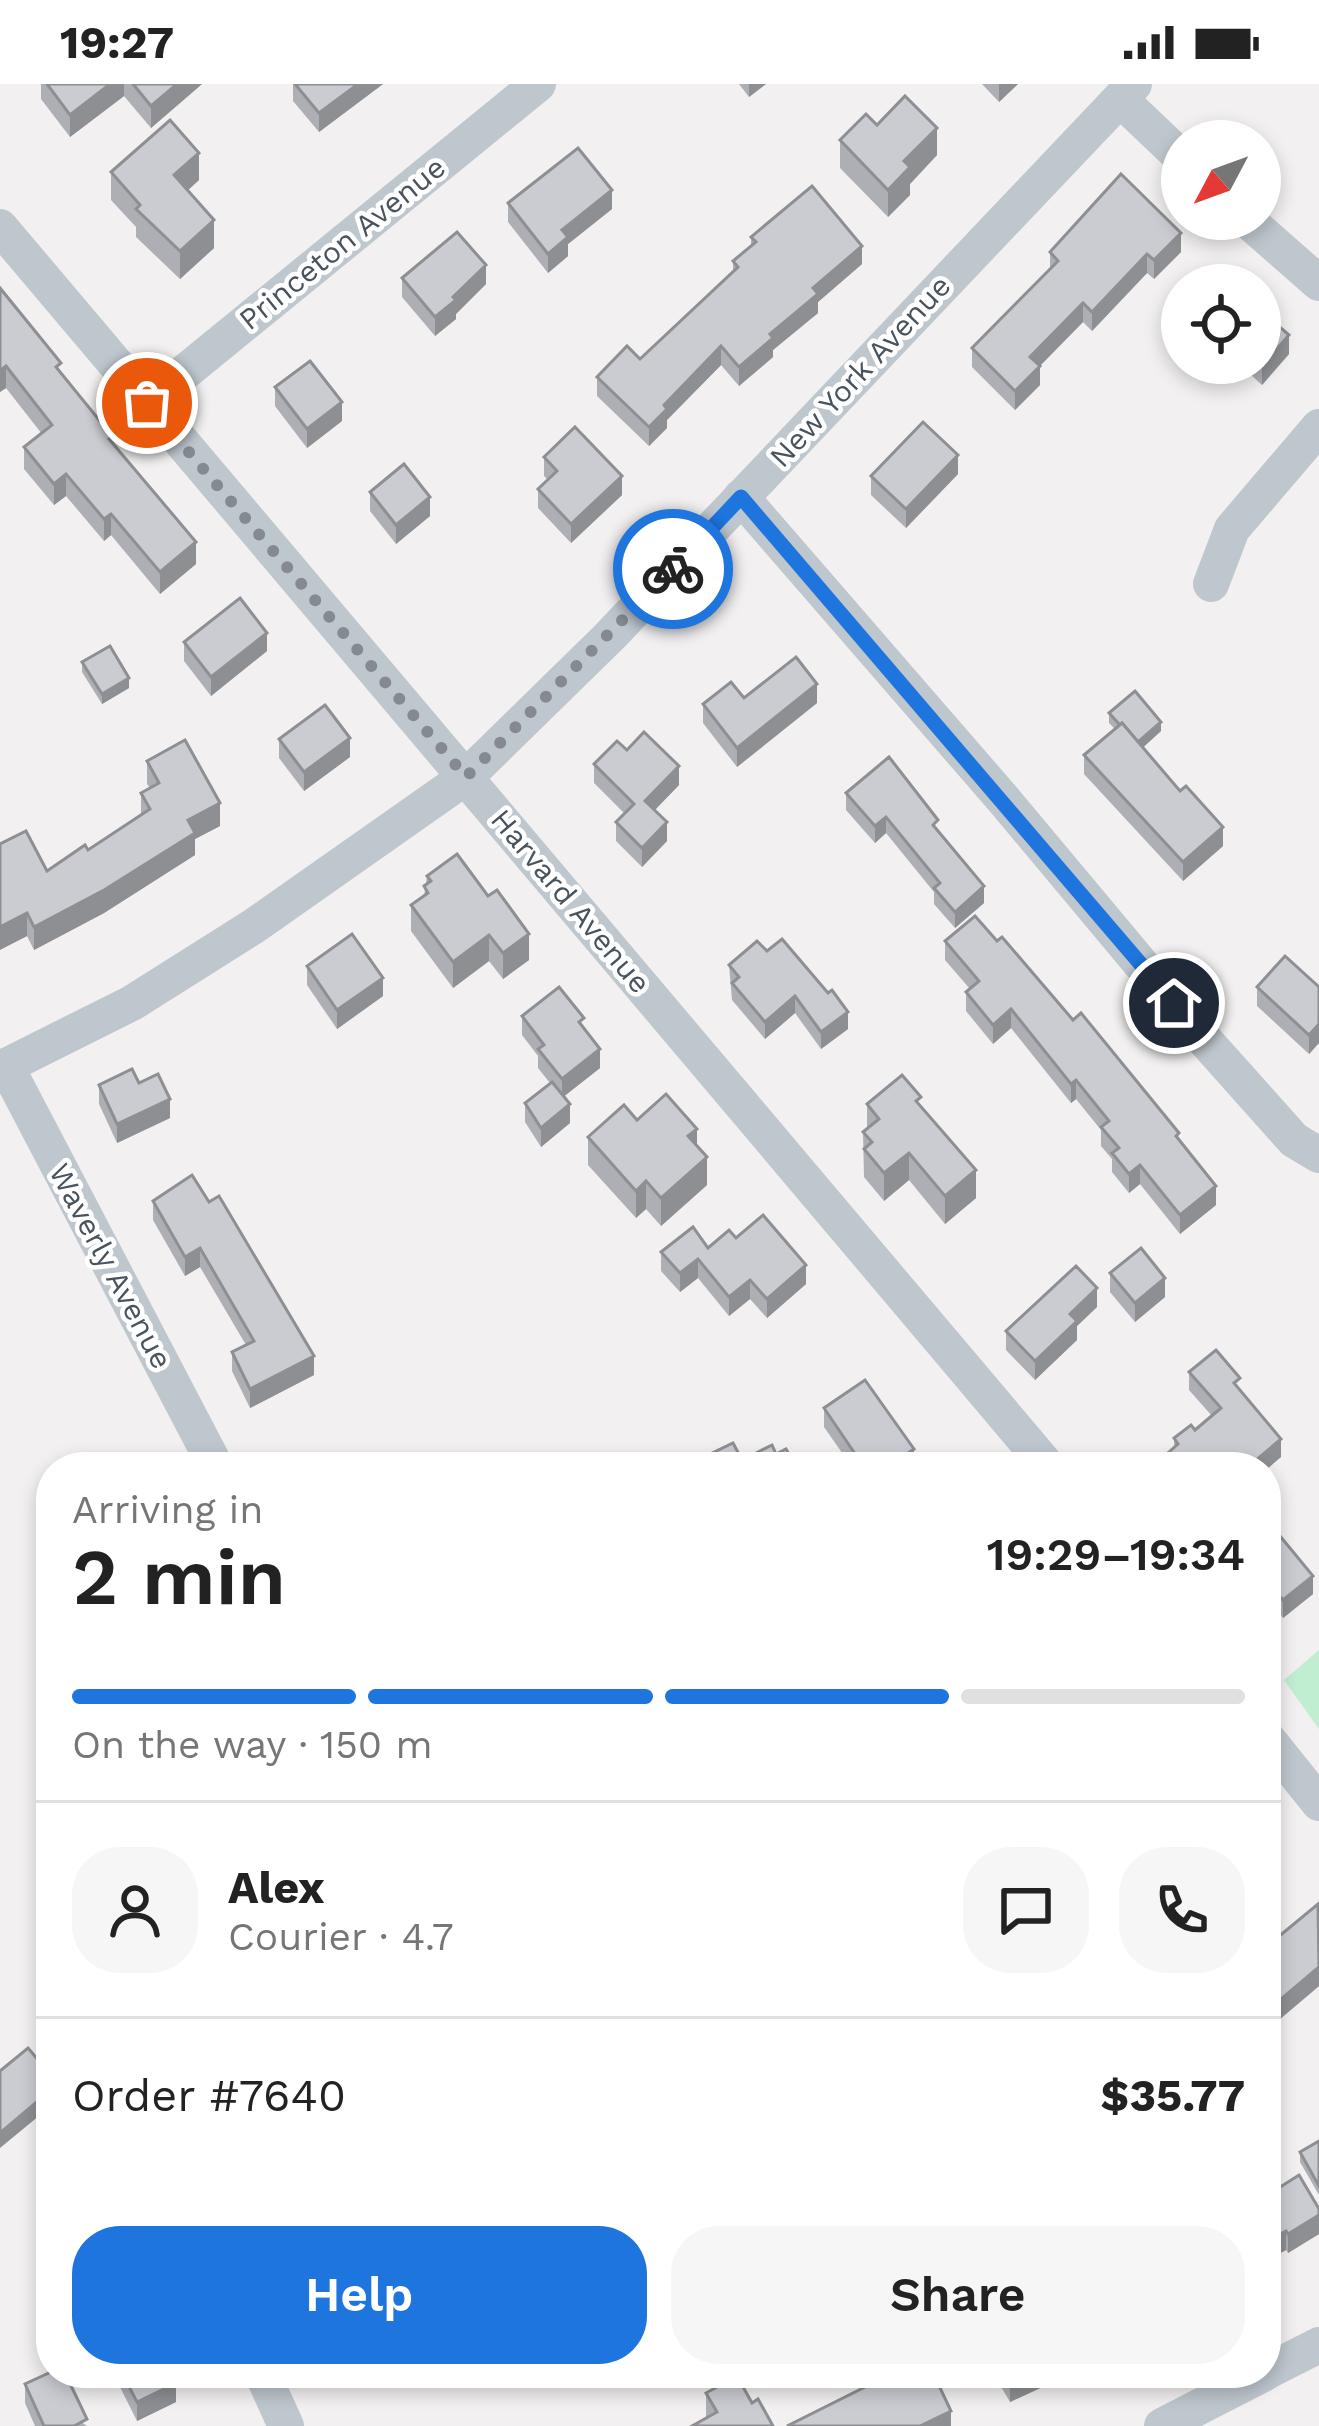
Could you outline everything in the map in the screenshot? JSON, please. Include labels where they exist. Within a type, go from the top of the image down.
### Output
[{"type":"street","name":"Princeton Avenue","points":[[147,403],[538,84]]},
{"type":"street","points":[[1127,91],[1161,132]]},
{"type":"street","name":"New York Avenue","points":[[3,1067],[132,1003],[254,926],[466,777],[610,636],[1127,91]]},
{"type":"street","name":"Harvard Avenue","points":[[0,227],[1035,1452]]},
{"type":"street","points":[[1270,240],[1319,284]]},
{"type":"street","points":[[1210,584],[1232,529],[1319,427]]},
{"type":"street","points":[[741,497],[1202,1037],[1294,1140],[1319,1155]]},
{"type":"street","name":"Waverly Avenue","points":[[3,1067],[208,1452]]},
{"type":"street","points":[[1281,1756],[1319,1803]]},
{"type":"street","points":[[1281,2365],[1319,2345]]},
{"type":"street","points":[[269,2388],[286,2426]]},
{"type":"street","points":[[1162,2426],[1236,2388]]},
{"type":"green space","points":[[1319,1650],[1319,1729],[1284,1680]]},
{"type":"building","points":[[47,84],[110,84],[70,115]]},
{"type":"building","points":[[133,84],[177,84],[151,106]]},
{"type":"building","points":[[295,84],[358,84],[319,113]]},
{"type":"building","points":[[905,96],[937,128],[904,161],[910,167],[888,190],[840,140],[866,114],[877,125]]},
{"type":"building","points":[[170,120],[199,153],[174,175],[214,220],[180,251],[136,209],[140,205],[111,172]]},
{"type":"building","points":[[578,148],[612,190],[562,230],[568,237],[548,254],[508,203]]},
{"type":"building","points":[[1121,174],[1161,213],[1161,240],[1174,240],[1154,260],[1147,254],[1092,312],[1083,303],[1030,357],[1040,366],[1015,391],[972,348],[1058,261],[1050,252]]},
{"type":"building","points":[[812,186],[862,246],[813,288],[818,294],[739,367],[721,346],[649,427],[597,377],[627,346],[640,359],[738,267],[733,261],[756,242],[751,237]]},
{"type":"building","points":[[457,232],[486,265],[435,317],[402,278]]},
{"type":"building","points":[[0,288],[61,363],[56,367],[113,437],[109,439],[196,542],[160,572],[111,514],[104,519],[66,474],[54,484],[24,447],[52,425],[6,366],[0,371]]},
{"type":"building","points":[[310,361],[342,402],[307,429],[275,387]]},
{"type":"building","points":[[923,422],[958,455],[906,509],[871,476]]},
{"type":"building","points":[[575,427],[622,476],[571,524],[538,489],[557,471],[544,457]]},
{"type":"building","points":[[404,464],[430,497],[396,525],[370,492]]},
{"type":"building","points":[[240,598],[267,633],[211,677],[184,642]]},
{"type":"building","points":[[110,646],[129,678],[102,694],[82,662]]},
{"type":"building","points":[[796,657],[817,684],[737,748],[703,704],[731,682],[744,698]]},
{"type":"building","points":[[1135,691],[1161,722],[1138,742],[1109,713]]},
{"type":"building","points":[[325,705],[350,738],[304,772],[279,739]]},
{"type":"building","points":[[1122,723],[1180,791],[1186,786],[1223,827],[1183,862],[1084,755]]},
{"type":"building","points":[[644,732],[679,766],[645,801],[667,822],[642,848],[616,822],[634,804],[594,764],[617,741],[627,750]]},
{"type":"building","points":[[185,740],[220,803],[188,820],[195,833],[34,927],[27,913],[0,927],[0,844],[26,831],[47,871],[85,845],[88,850],[150,809],[141,793],[159,783],[147,761]]},
{"type":"building","points":[[889,757],[938,820],[933,825],[984,886],[955,912],[934,888],[940,883],[886,817],[875,826],[846,793]]},
{"type":"building","points":[[457,854],[488,896],[497,890],[529,934],[503,953],[489,935],[453,962],[411,905],[428,893],[424,886],[431,881],[427,876]]},
{"type":"building","points":[[975,916],[997,941],[1002,937],[1073,1020],[1081,1013],[1216,1186],[1180,1215],[1140,1165],[1129,1174],[1112,1153],[1119,1148],[1101,1127],[1109,1121],[1076,1080],[1071,1084],[1011,1009],[993,1025],[966,992],[979,981],[945,941]]},
{"type":"building","points":[[352,934],[383,978],[337,1010],[307,966]]},
{"type":"building","points":[[782,939],[848,1012],[821,1032],[795,996],[765,1022],[732,983],[739,977],[729,965],[757,941],[767,951]]},
{"type":"building","points":[[1285,956],[1319,987],[1319,1024],[1309,1035],[1257,987]]},
{"type":"building","points":[[559,987],[584,1018],[579,1022],[600,1049],[562,1079],[538,1049],[544,1045],[522,1016]]},
{"type":"building","points":[[132,1069],[139,1083],[158,1074],[170,1099],[117,1124],[99,1085]]},
{"type":"building","points":[[902,1075],[921,1097],[916,1101],[976,1170],[945,1196],[909,1153],[884,1173],[864,1149],[872,1142],[863,1132],[879,1119],[867,1104]]},
{"type":"building","points":[[552,1082],[570,1104],[541,1128],[525,1103]]},
{"type":"building","points":[[666,1094],[697,1129],[688,1136],[707,1157],[661,1198],[646,1181],[636,1191],[588,1137],[624,1105],[637,1120]]},
{"type":"building","points":[[192,1175],[209,1202],[219,1196],[314,1356],[250,1389],[232,1352],[254,1341],[200,1248],[185,1257],[153,1201]]},
{"type":"building","points":[[763,1215],[806,1265],[767,1299],[750,1280],[729,1297],[698,1259],[680,1273],[661,1252],[693,1227],[708,1248],[729,1230],[736,1238]]},
{"type":"building","points":[[1141,1248],[1165,1278],[1135,1303],[1110,1273]]},
{"type":"building","points":[[1076,1266],[1097,1288],[1070,1314],[1077,1321],[1035,1361],[1006,1331]]},
{"type":"building","points":[[1216,1350],[1240,1378],[1234,1383],[1281,1439],[1266,1452],[1169,1452],[1178,1444],[1174,1438],[1191,1425],[1195,1430],[1221,1408],[1189,1372]]},
{"type":"building","points":[[865,1380],[914,1449],[854,1452],[824,1408]]},
{"type":"building","points":[[733,1443],[738,1452],[714,1452]]},
{"type":"building","points":[[1281,1537],[1313,1576],[1281,1598]]},
{"type":"building","points":[[1318,1904],[1319,1967],[1281,1999],[1281,1935]]},
{"type":"building","points":[[28,2048],[36,2057],[36,2103],[0,2133],[0,2071]]},
{"type":"building","points":[[1319,2141],[1319,2186],[1300,2152]]},
{"type":"building","points":[[1299,2175],[1319,2209],[1319,2215],[1288,2234],[1281,2234],[1281,2186]]},
{"type":"building","points":[[36,2379],[36,2388],[72,2388],[87,2419],[74,2426],[44,2426],[25,2384]]},
{"type":"building","points":[[130,2388],[166,2388],[137,2402]]},
{"type":"building","points":[[715,2388],[744,2388],[752,2403],[758,2399],[773,2426],[692,2426],[717,2412],[706,2393]]},
{"type":"building","points":[[863,2388],[940,2388],[951,2411],[920,2426],[787,2426]]},
{"type":"way so far","points":[[147,403],[466,777],[673,569]]},
{"type":"route","points":[[673,569],[741,497],[1174,1003]]}]
